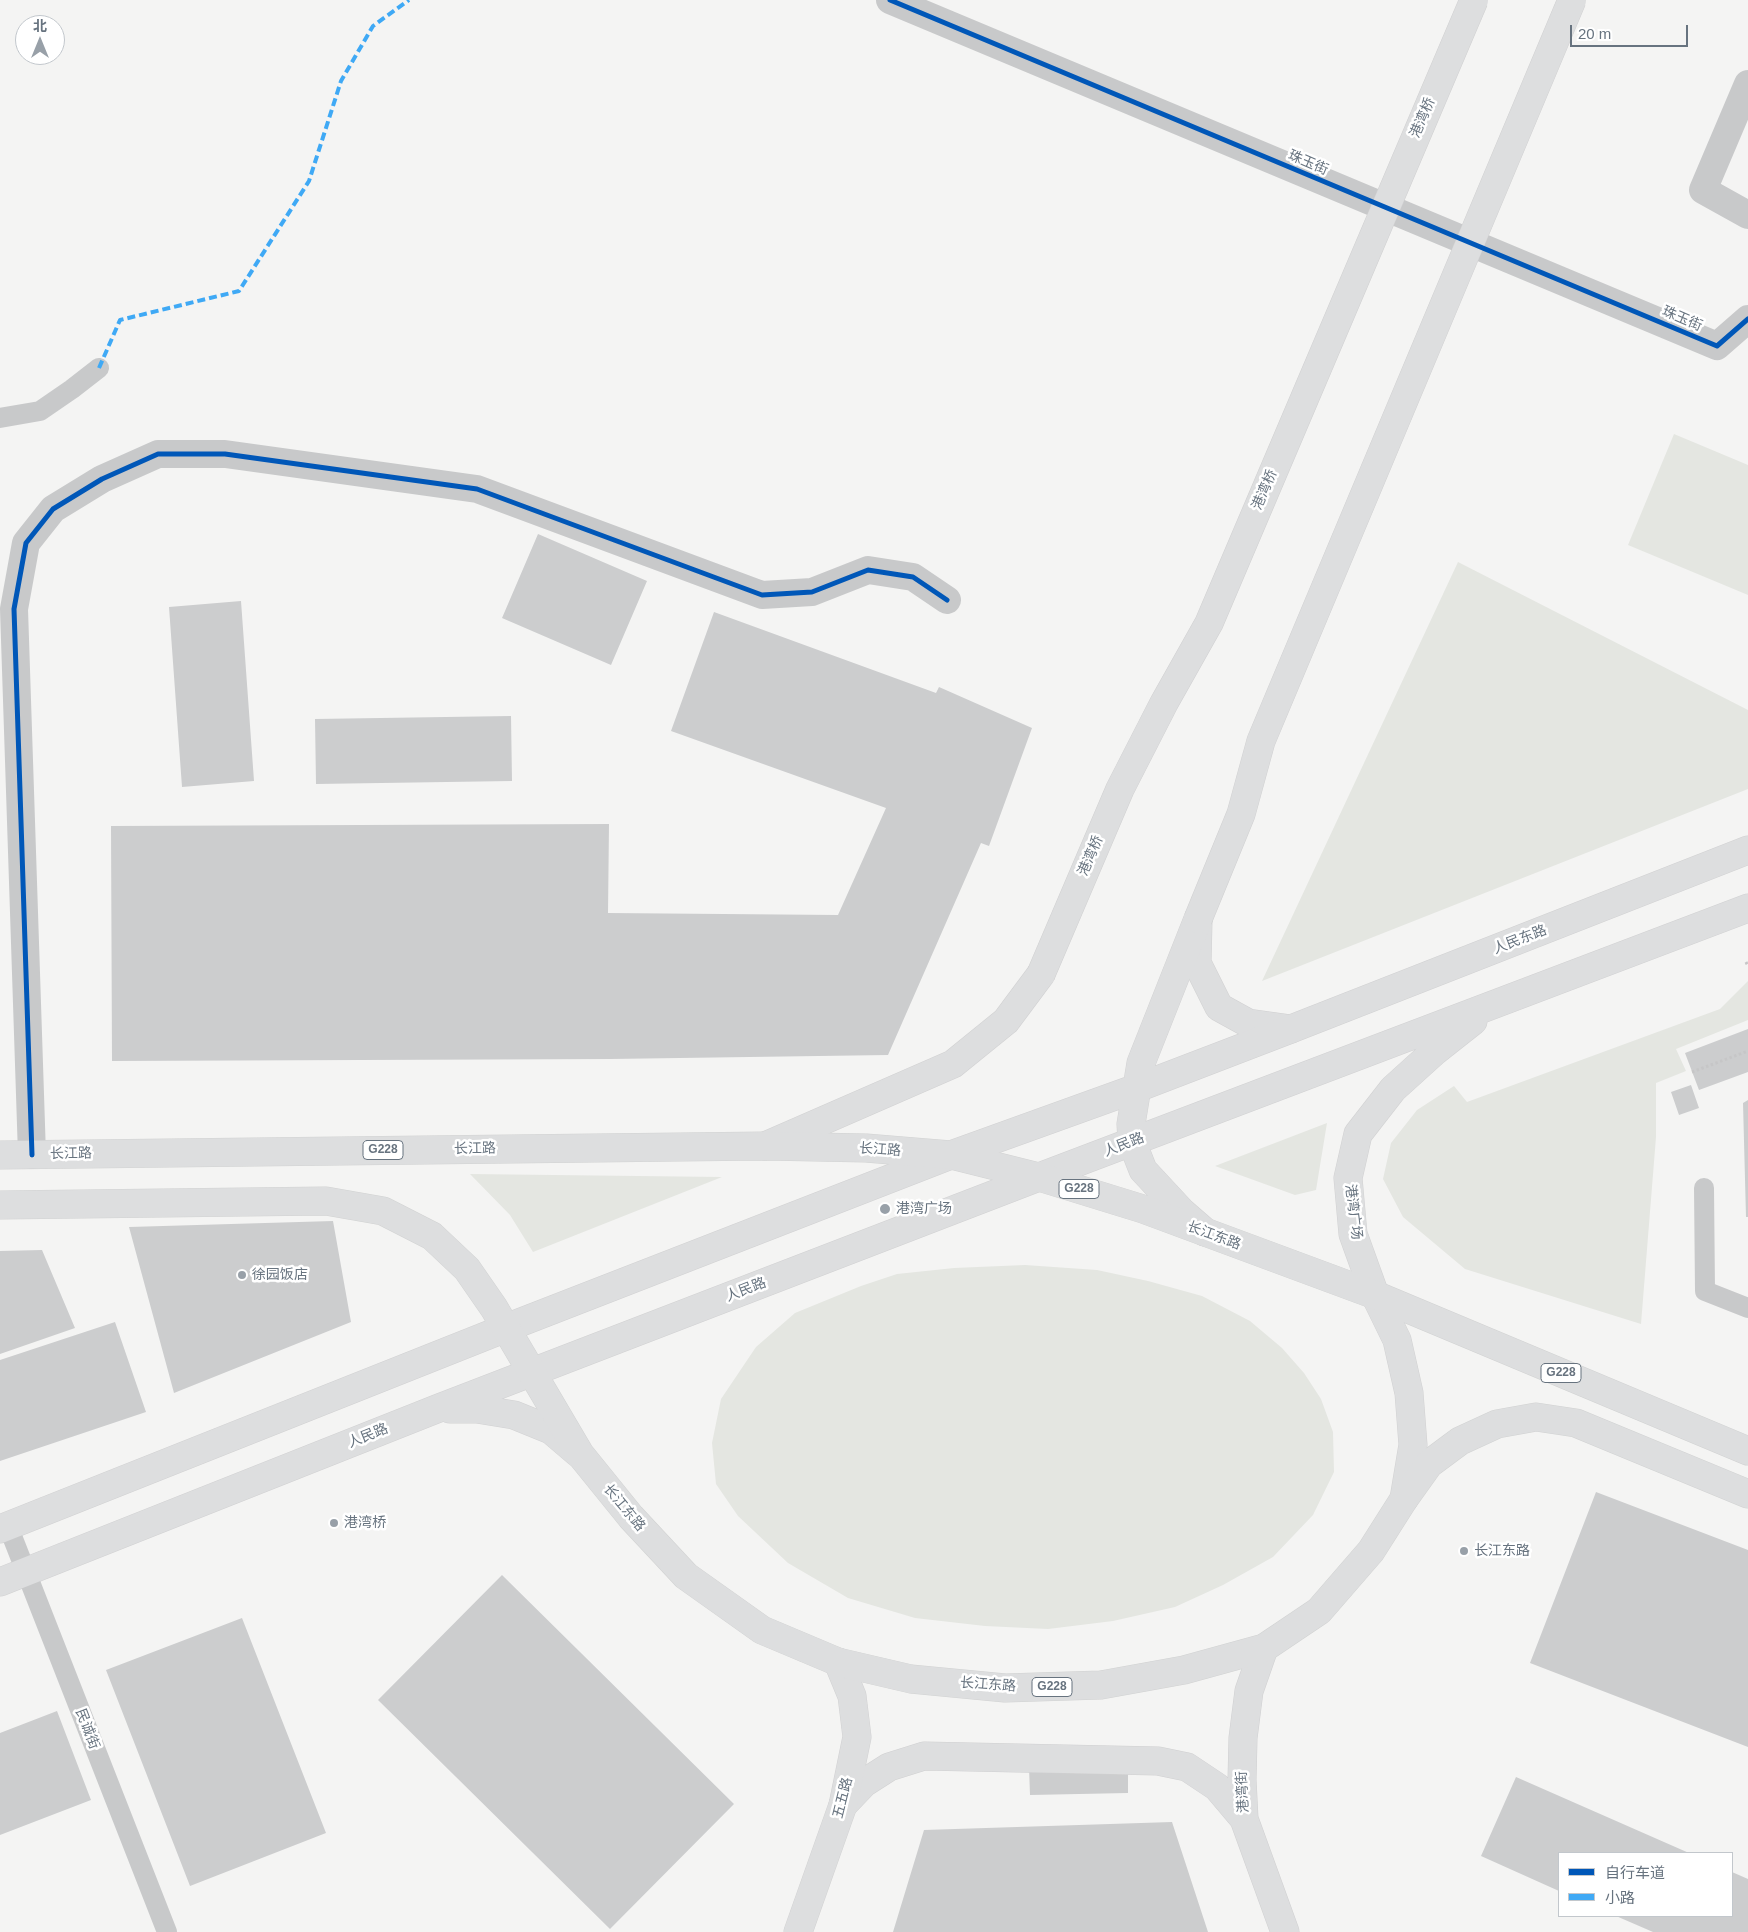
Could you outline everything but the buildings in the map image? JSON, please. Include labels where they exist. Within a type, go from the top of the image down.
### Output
[{"type":"main road","name":"港湾桥","points":[[765,1146],[953,1064],[1006,1021],[1041,974],[1120,789],[1164,703],[1209,623],[1474,0]]},
{"type":"main road","points":[[1205,1232],[1182,1212],[1143,1170],[1132,1142],[1132,1124],[1137,1088],[1144,1056],[1241,814],[1261,741],[1572,0]]},
{"type":"main road","name":"人民东路","points":[[1291,1029],[1748,850]]},
{"type":"main road","points":[[1494,1004],[1748,908]]},
{"type":"main road","points":[[1198,919],[1197,963],[1219,1007],[1248,1023],[1291,1029]]},
{"type":"main road","name":"人民路","points":[[0,1582],[532,1372],[1494,1004]]},
{"type":"main road","name":"港湾广场","points":[[1404,1499],[1413,1445],[1409,1393],[1397,1340],[1375,1295],[1353,1234],[1348,1178],[1358,1134],[1393,1089],[1435,1051],[1494,1004]]},
{"type":"main road","points":[[4,1528],[419,1362],[951,1155],[1137,1088],[1291,1029]]},
{"type":"main road","name":"长江路","points":[[0,1155],[765,1146],[866,1148],[951,1155]]},
{"type":"main road","name":"长江东路","points":[[951,1155],[1039,1177],[1143,1209],[1375,1295],[1748,1451]]},
{"type":"main road","name":"G228","points":[[0,1205],[326,1201],[383,1211],[432,1236],[467,1269],[506,1328]]},
{"type":"main road","name":"长江东路","points":[[506,1328],[580,1454],[631,1517],[686,1576],[762,1630],[838,1662],[910,1679],[1004,1688],[1100,1685],[1184,1670],[1264,1648],[1319,1610],[1371,1551],[1429,1464],[1460,1442],[1497,1424],[1536,1417],[1576,1423],[1748,1494]]},
{"type":"main road","points":[[439,1408],[477,1409],[514,1416],[551,1430],[580,1454]]},
{"type":"main road","name":"港湾街","points":[[1264,1648],[1249,1690],[1243,1738],[1242,1780],[1244,1819],[1285,1932]]},
{"type":"main road","name":"五五路","points":[[798,1932],[843,1805],[857,1737],[852,1696],[838,1662]]},
{"type":"main road","points":[[843,1805],[864,1783],[889,1767],[924,1756],[1158,1761],[1187,1767],[1217,1787],[1244,1819]]},
{"type":"street","name":"珠玉街","points":[[890,0],[1717,346],[1748,318]]},
{"type":"street","points":[[1748,84],[1703,190],[1748,215]]},
{"type":"street","points":[[32,1155],[14,609],[26,543],[53,509],[102,479],[158,454],[225,454],[477,490],[762,596],[812,592],[868,570],[913,577],[947,600]]},
{"type":"lane","points":[[0,418],[40,411],[99,368]]},
{"type":"lane","points":[[1704,1188],[1706,1291],[1748,1308]]},
{"type":"lane","name":"民诚街","points":[[4,1528],[26,1572],[167,1932]]},
{"type":"path","points":[[1746,962],[1748,966]]},
{"type":"path","points":[[1692,1072],[1748,1051]]},
{"type":"shaded area","points":[[1674,434],[1748,465],[1748,595],[1628,545]]},
{"type":"shaded area","points":[[1458,562],[1748,710],[1748,789],[1262,981]]},
{"type":"shaded area","points":[[1748,981],[1748,1020],[1676,1049],[1686,1071],[1656,1083],[1656,1137],[1641,1324],[1465,1269],[1403,1217],[1383,1179],[1391,1143],[1417,1110],[1454,1086],[1467,1102],[1720,1009]]},
{"type":"shaded area","points":[[1327,1123],[1316,1190],[1295,1195],[1215,1166]]},
{"type":"shaded area","points":[[470,1174],[722,1177],[533,1252],[510,1215]]},
{"type":"shaded area","points":[[1025,1265],[1097,1270],[1148,1281],[1202,1296],[1250,1321],[1282,1348],[1304,1373],[1321,1399],[1333,1432],[1334,1472],[1313,1515],[1273,1557],[1223,1585],[1175,1607],[1113,1621],[1048,1629],[985,1626],[915,1618],[848,1598],[788,1563],[738,1516],[716,1484],[712,1443],[721,1399],[756,1347],[795,1313],[861,1286],[897,1274],[954,1268]]},
{"type":"marked path","points":[[99,368],[120,320],[239,291],[309,181],[341,81],[373,26],[409,0]]},
{"type":"cycle path","points":[[890,0],[1717,346],[1748,319]]},
{"type":"cycle path","points":[[32,1155],[14,609],[26,543],[53,509],[102,479],[158,454],[225,454],[477,489],[762,595],[812,592],[868,570],[913,577],[947,600]]},
{"type":"place","name":"港湾广场","points":[[885,1209]]},
{"type":"place","name":"徐园饭店","points":[[242,1275]]},
{"type":"place","name":"港湾桥","points":[[334,1523]]},
{"type":"place","name":"长江东路","points":[[1464,1551]]}]
